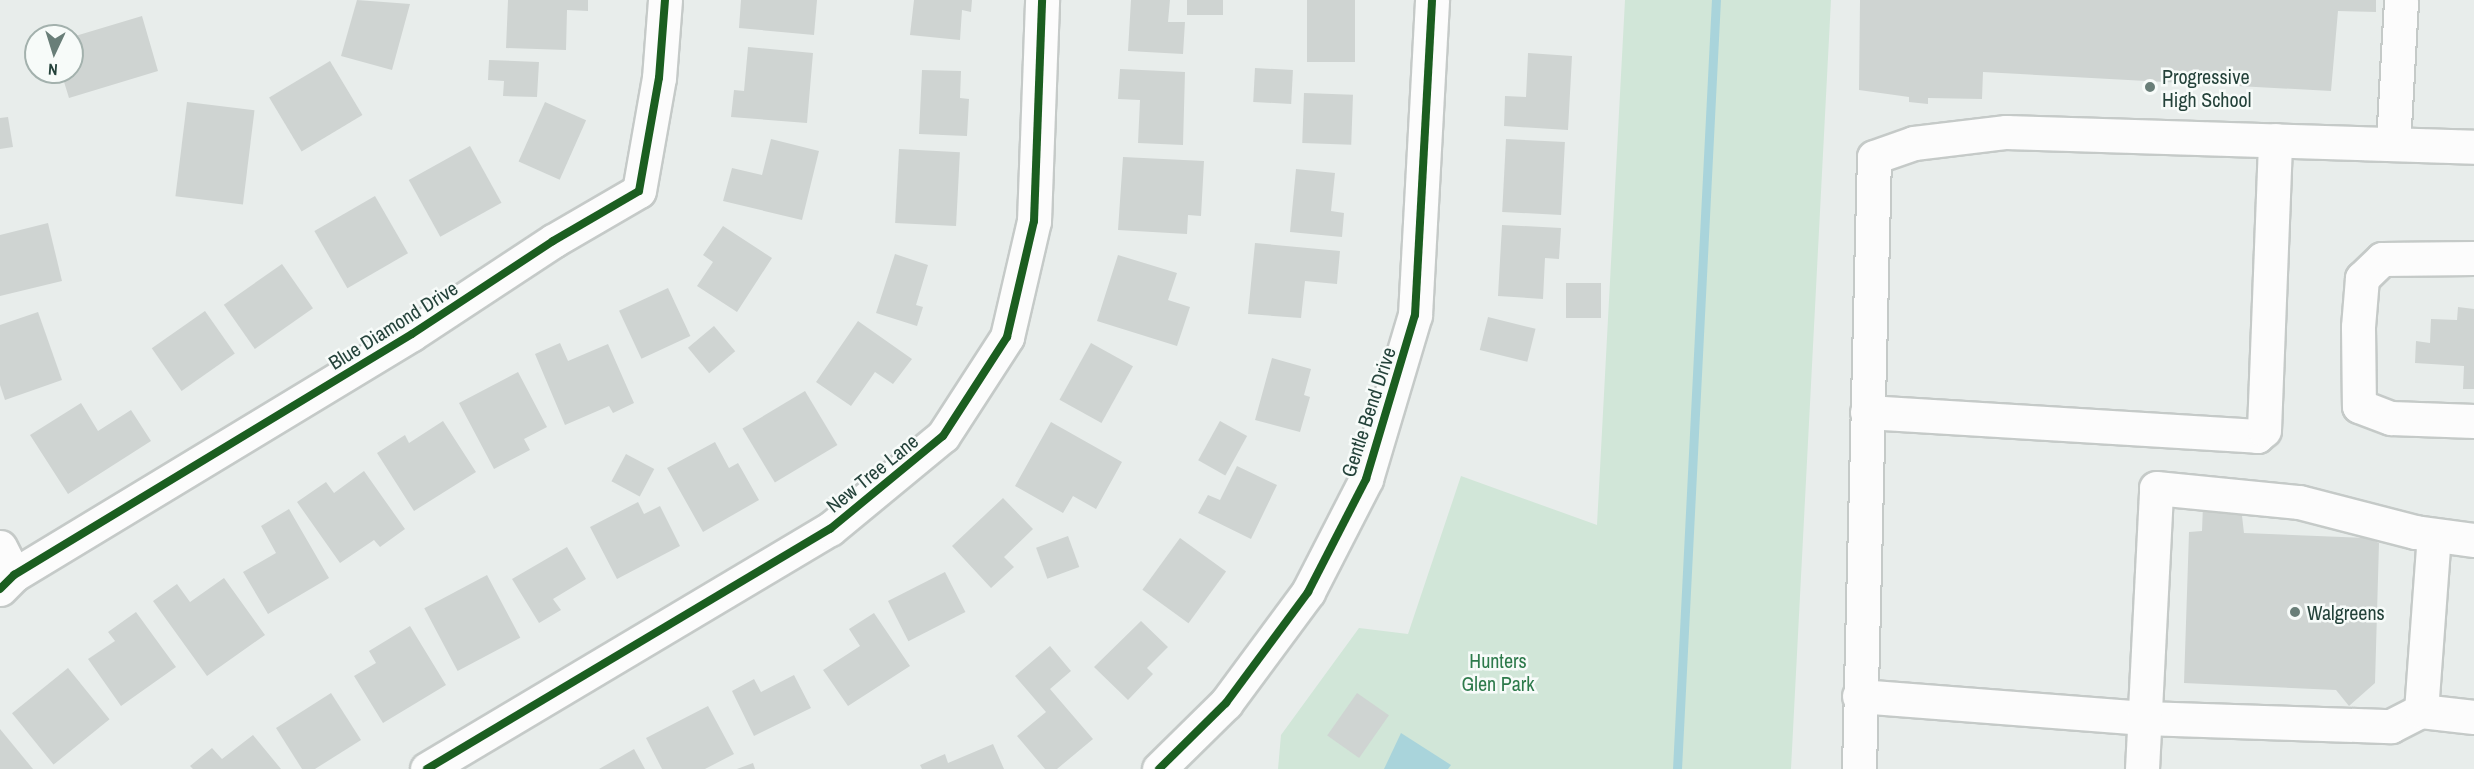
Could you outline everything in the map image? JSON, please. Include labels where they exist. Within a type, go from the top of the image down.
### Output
[{"type":"street","name":"Blue Diamond Drive","points":[[5,570],[412,334],[553,241],[639,191],[660,78],[665,0]]},
{"type":"street","name":"New Tree Lane","points":[[428,769],[830,529],[943,436],[1007,337],[1034,221],[1042,0]]},
{"type":"street","name":"Gentle Bend Drive","points":[[1159,769],[1226,703],[1308,592],[1366,479],[1415,315],[1432,0]]},
{"type":"street","points":[[2393,144],[2401,0]]},
{"type":"street","points":[[1859,769],[1874,157],[1914,143],[2006,132],[2474,147]]},
{"type":"street","points":[[1867,412],[2257,436],[2264,430],[2275,140]]},
{"type":"street","points":[[2474,258],[2428,256],[2382,259],[2362,278],[2358,327],[2359,406],[2391,418],[2474,421]]},
{"type":"street","points":[[2142,769],[2156,488],[2299,502],[2434,535],[2474,540]]},
{"type":"street","points":[[2421,711],[2434,535]]},
{"type":"street","points":[[1859,696],[2144,718],[2391,726],[2421,711],[2474,717]]},
{"type":"green space","name":"Hunters Glen Park","points":[[1625,0],[1831,0],[1791,769],[1278,769],[1281,735],[1359,628],[1408,634],[1461,476],[1597,525]]},
{"type":"water","points":[[1401,733],[1451,765],[1448,769],[1384,769]]},
{"type":"building","points":[[357,0],[410,4],[392,70],[341,56]]},
{"type":"building","points":[[508,0],[588,0],[588,11],[567,10],[566,50],[506,48]]},
{"type":"building","points":[[741,0],[817,0],[814,35],[739,28]]},
{"type":"building","points":[[914,0],[972,0],[971,12],[962,10],[960,40],[910,35]]},
{"type":"building","points":[[1131,0],[1170,0],[1168,22],[1185,22],[1183,54],[1128,51]]},
{"type":"building","points":[[1187,0],[1223,0],[1223,15],[1187,15]]},
{"type":"building","points":[[1307,0],[1355,0],[1355,62],[1307,62]]},
{"type":"building","points":[[1860,0],[2376,0],[2376,12],[2338,11],[2331,91],[1983,72],[1982,99],[1928,98],[1928,104],[1909,102],[1909,97],[1859,90]]},
{"type":"building","points":[[142,16],[158,71],[69,98],[65,84],[84,84],[84,33]]},
{"type":"building","points":[[748,47],[813,53],[807,123],[731,117],[734,90],[744,91]]},
{"type":"building","points":[[1528,53],[1572,56],[1568,130],[1504,126],[1505,96],[1526,97]]},
{"type":"building","points":[[489,60],[539,62],[537,97],[503,96],[504,81],[488,80]]},
{"type":"building","points":[[330,61],[362,115],[302,152],[269,98]]},
{"type":"building","points":[[1255,68],[1293,70],[1291,104],[1253,102]]},
{"type":"building","points":[[1120,69],[1185,72],[1183,145],[1138,143],[1140,100],[1118,99]]},
{"type":"building","points":[[922,70],[961,71],[960,98],[969,99],[967,136],[919,134]]},
{"type":"building","points":[[1304,93],[1353,95],[1351,145],[1302,143]]},
{"type":"building","points":[[187,102],[254,110],[243,205],[175,196]]},
{"type":"building","points":[[545,102],[586,120],[560,180],[519,161]]},
{"type":"building","points":[[8,117],[13,147],[0,149],[0,118]]},
{"type":"building","points":[[771,139],[819,151],[802,220],[723,201],[732,168],[762,175]]},
{"type":"building","points":[[1506,139],[1565,142],[1561,215],[1502,212]]},
{"type":"building","points":[[470,146],[502,203],[440,237],[409,180]]},
{"type":"building","points":[[899,149],[960,152],[956,226],[895,223]]},
{"type":"building","points":[[1123,157],[1204,161],[1201,216],[1188,215],[1187,234],[1118,230]]},
{"type":"building","points":[[1296,169],[1335,173],[1331,211],[1344,213],[1342,237],[1290,232]]},
{"type":"building","points":[[375,196],[408,253],[347,288],[314,231]]},
{"type":"building","points":[[48,223],[62,281],[0,296],[0,235]]},
{"type":"building","points":[[1502,225],[1561,228],[1559,259],[1545,258],[1543,299],[1498,296]]},
{"type":"building","points":[[723,226],[772,258],[737,312],[697,286],[713,262],[703,255]]},
{"type":"building","points":[[1255,243],[1340,251],[1337,284],[1305,281],[1301,318],[1248,314]]},
{"type":"building","points":[[895,254],[928,265],[916,305],[923,307],[917,326],[876,313]]},
{"type":"building","points":[[1118,255],[1177,273],[1168,300],[1190,307],[1177,346],[1097,321]]},
{"type":"building","points":[[282,264],[313,308],[255,349],[224,305]]},
{"type":"building","points":[[1566,283],[1601,283],[1601,318],[1566,318]]},
{"type":"building","points":[[668,288],[690,336],[641,359],[619,311]]},
{"type":"building","points":[[2458,307],[2474,309],[2474,389],[2463,389],[2464,366],[2415,363],[2416,341],[2430,343],[2431,319],[2457,320]]},
{"type":"building","points":[[205,311],[235,354],[182,391],[152,348]]},
{"type":"building","points":[[38,312],[62,380],[5,400],[0,385],[0,325]]},
{"type":"building","points":[[1488,317],[1536,329],[1527,362],[1480,350]]},
{"type":"building","points":[[858,321],[912,359],[893,384],[875,372],[851,406],[816,382]]},
{"type":"building","points":[[714,326],[735,351],[709,373],[688,348]]},
{"type":"building","points":[[560,343],[568,361],[608,344],[634,403],[613,413],[609,406],[565,425],[535,354]]},
{"type":"building","points":[[1091,343],[1133,366],[1101,423],[1059,400]]},
{"type":"building","points":[[1272,358],[1311,369],[1304,395],[1310,397],[1300,432],[1255,420]]},
{"type":"building","points":[[518,372],[547,427],[524,439],[530,450],[494,469],[459,403]]},
{"type":"building","points":[[805,391],[837,445],[775,483],[742,429]]},
{"type":"building","points":[[81,403],[98,431],[131,410],[151,441],[68,494],[30,435]]},
{"type":"building","points":[[443,421],[476,472],[414,511],[377,453],[405,435],[409,443]]},
{"type":"building","points":[[1220,421],[1247,436],[1225,475],[1198,460]]},
{"type":"building","points":[[1051,422],[1122,462],[1096,509],[1073,496],[1063,513],[1015,486]]},
{"type":"building","points":[[715,442],[729,468],[738,463],[759,500],[703,532],[667,468]]},
{"type":"building","points":[[626,454],[654,469],[640,496],[611,481]]},
{"type":"building","points":[[1237,466],[1277,485],[1251,539],[1198,513],[1208,495],[1220,500]]},
{"type":"building","points":[[364,471],[405,529],[380,547],[374,540],[340,563],[297,502],[326,482],[334,493]]},
{"type":"building","points":[[1003,498],[1033,529],[1004,557],[1014,567],[991,588],[952,546]]},
{"type":"building","points":[[638,502],[644,514],[660,506],[680,546],[617,579],[590,527]]},
{"type":"building","points":[[2203,505],[2241,507],[2244,533],[2367,538],[2379,543],[2375,683],[2349,706],[2336,690],[2184,683],[2189,532],[2202,531]]},
{"type":"building","points":[[289,509],[329,578],[268,614],[243,572],[276,553],[261,526]]},
{"type":"building","points":[[1068,536],[1079,567],[1047,579],[1036,548]]},
{"type":"building","points":[[1180,538],[1226,572],[1188,623],[1142,590]]},
{"type":"building","points":[[567,547],[586,579],[553,599],[561,610],[539,623],[512,579]]},
{"type":"building","points":[[945,572],[965,612],[908,641],[888,601]]},
{"type":"building","points":[[487,575],[520,638],[458,671],[424,608]]},
{"type":"building","points":[[224,578],[265,635],[207,676],[153,601],[177,584],[190,602]]},
{"type":"building","points":[[136,612],[176,667],[121,706],[88,659],[115,641],[108,632]]},
{"type":"building","points":[[874,613],[910,666],[848,706],[823,670],[860,646],[849,629]]},
{"type":"building","points":[[1141,621],[1168,647],[1147,668],[1153,674],[1128,700],[1094,667]]},
{"type":"building","points":[[410,626],[446,685],[383,723],[354,676],[376,663],[369,651]]},
{"type":"building","points":[[1050,646],[1071,671],[1050,689],[1093,739],[1057,769],[1045,769],[1017,736],[1046,712],[1015,676]]},
{"type":"building","points":[[68,668],[110,719],[54,765],[12,713]]},
{"type":"building","points":[[794,675],[811,708],[754,736],[732,691],[754,679],[761,692]]},
{"type":"building","points":[[331,693],[361,740],[315,769],[302,769],[276,728]]},
{"type":"building","points":[[1357,693],[1389,715],[1359,758],[1327,736]]},
{"type":"building","points":[[708,706],[734,754],[705,769],[662,769],[646,738]]},
{"type":"building","points":[[0,729],[33,769],[0,769]]},
{"type":"building","points":[[253,735],[281,769],[193,769],[190,766],[212,748],[222,759]]},
{"type":"building","points":[[993,744],[1004,769],[922,769],[920,765],[945,754],[948,763]]},
{"type":"building","points":[[634,749],[645,769],[599,769]]},
{"type":"building","points":[[753,763],[755,769],[737,769]]},
{"type":"waterway","points":[[1677,769],[1716,0]]},
{"type":"cycle path","points":[[0,589],[14,575],[412,334],[553,241],[639,191],[659,78],[665,0]]},
{"type":"cycle path","points":[[427,769],[830,529],[943,436],[1007,337],[1034,221],[1042,0]]},
{"type":"cycle path","points":[[1159,769],[1226,703],[1308,592],[1366,479],[1415,315],[1432,0]]},
{"type":"place","name":"Progressive High School","points":[[2150,87]]},
{"type":"place","name":"Walgreens","points":[[2295,612]]}]
